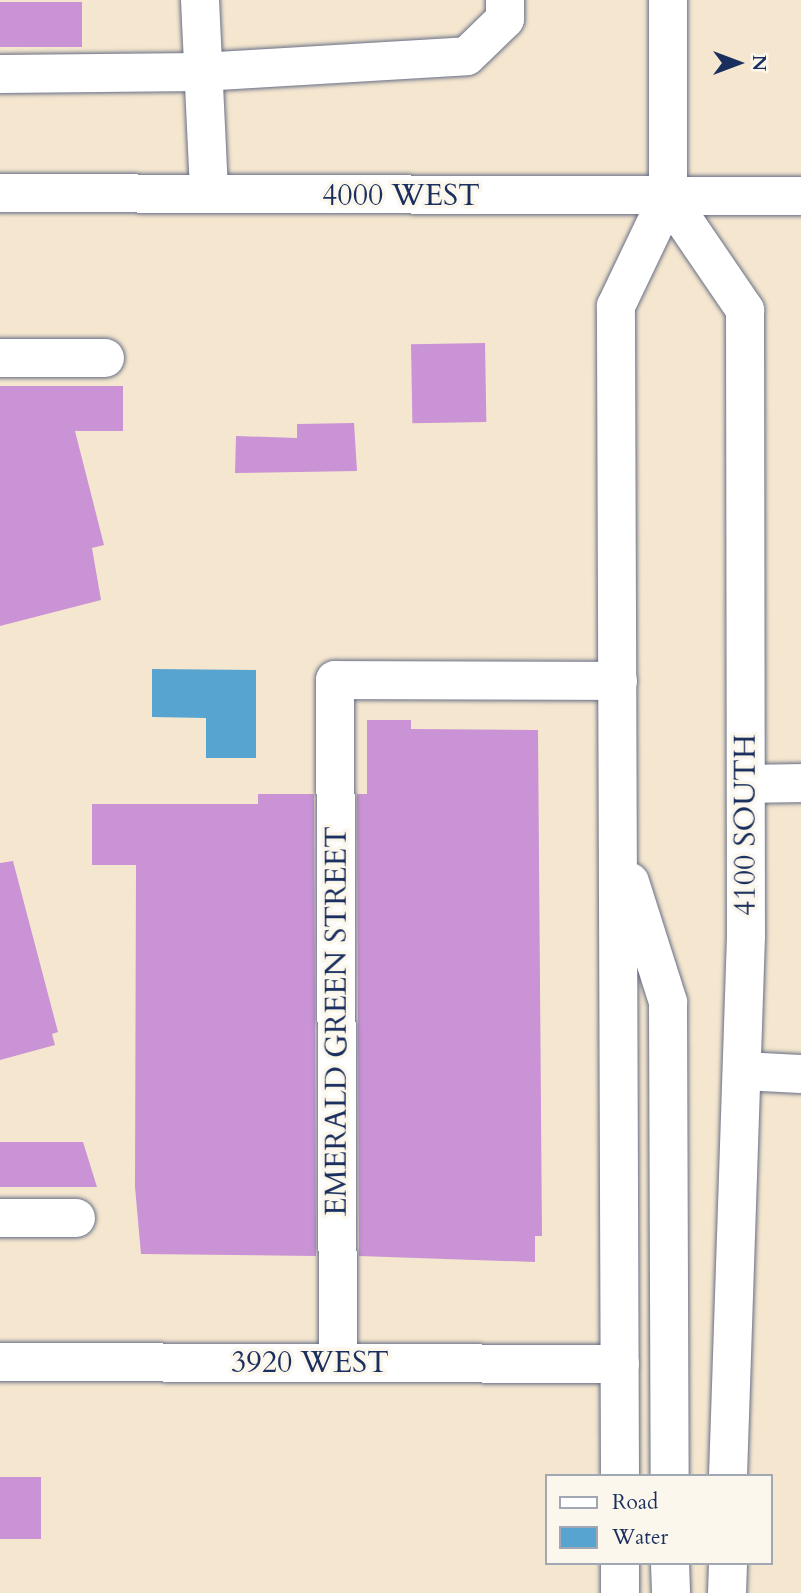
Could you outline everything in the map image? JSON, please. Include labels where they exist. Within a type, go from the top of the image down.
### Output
[{"type":"main road","points":[[200,0],[201,72],[209,194]]},
{"type":"main road","points":[[0,74],[201,72],[467,56],[505,19],[505,0]]},
{"type":"main road","points":[[620,1474],[616,306],[668,197],[668,0]]},
{"type":"main road","name":"4000 WEST","points":[[0,193],[668,197],[801,195]]},
{"type":"main road","name":"4100 SOUTH","points":[[668,197],[745,310],[746,784],[743,1071],[728,1474]]},
{"type":"main road","points":[[0,358],[105,358]]},
{"type":"main road","name":"EMERALD GREEN STREET","points":[[338,1363],[335,680],[618,681]]},
{"type":"main road","points":[[746,784],[801,783]]},
{"type":"main road","points":[[618,846],[668,1002],[670,1474]]},
{"type":"main road","points":[[743,1071],[801,1074]]},
{"type":"main road","points":[[0,1218],[76,1218]]},
{"type":"main road","name":"3920 WEST","points":[[0,1362],[620,1364]]},
{"type":"main road","points":[[620,1565],[621,1593]]},
{"type":"main road","points":[[670,1565],[671,1593]]},
{"type":"main road","points":[[727,1593],[728,1565]]},
{"type":"water","points":[[152,669],[256,670],[256,758],[206,758],[206,718],[152,717]]},
{"type":"building","points":[[0,2],[82,2],[82,47],[0,47]]},
{"type":"building","points":[[485,343],[486,422],[412,423],[411,344]]},
{"type":"building","points":[[0,386],[123,386],[123,431],[75,431],[104,545],[92,548],[101,600],[0,626]]},
{"type":"building","points":[[354,423],[357,471],[235,473],[236,436],[297,438],[297,424]]},
{"type":"building","points":[[367,720],[411,720],[411,729],[538,730],[542,1236],[535,1236],[535,1262],[359,1256],[357,794],[367,794]]},
{"type":"building","points":[[258,794],[314,794],[316,1256],[141,1254],[135,1187],[136,865],[92,865],[92,804],[258,804]]},
{"type":"building","points":[[13,861],[58,1032],[52,1034],[55,1045],[0,1060],[0,863]]},
{"type":"building","points":[[0,1142],[83,1142],[97,1187],[0,1187]]},
{"type":"building","points":[[0,1477],[41,1477],[41,1539],[0,1539]]}]
